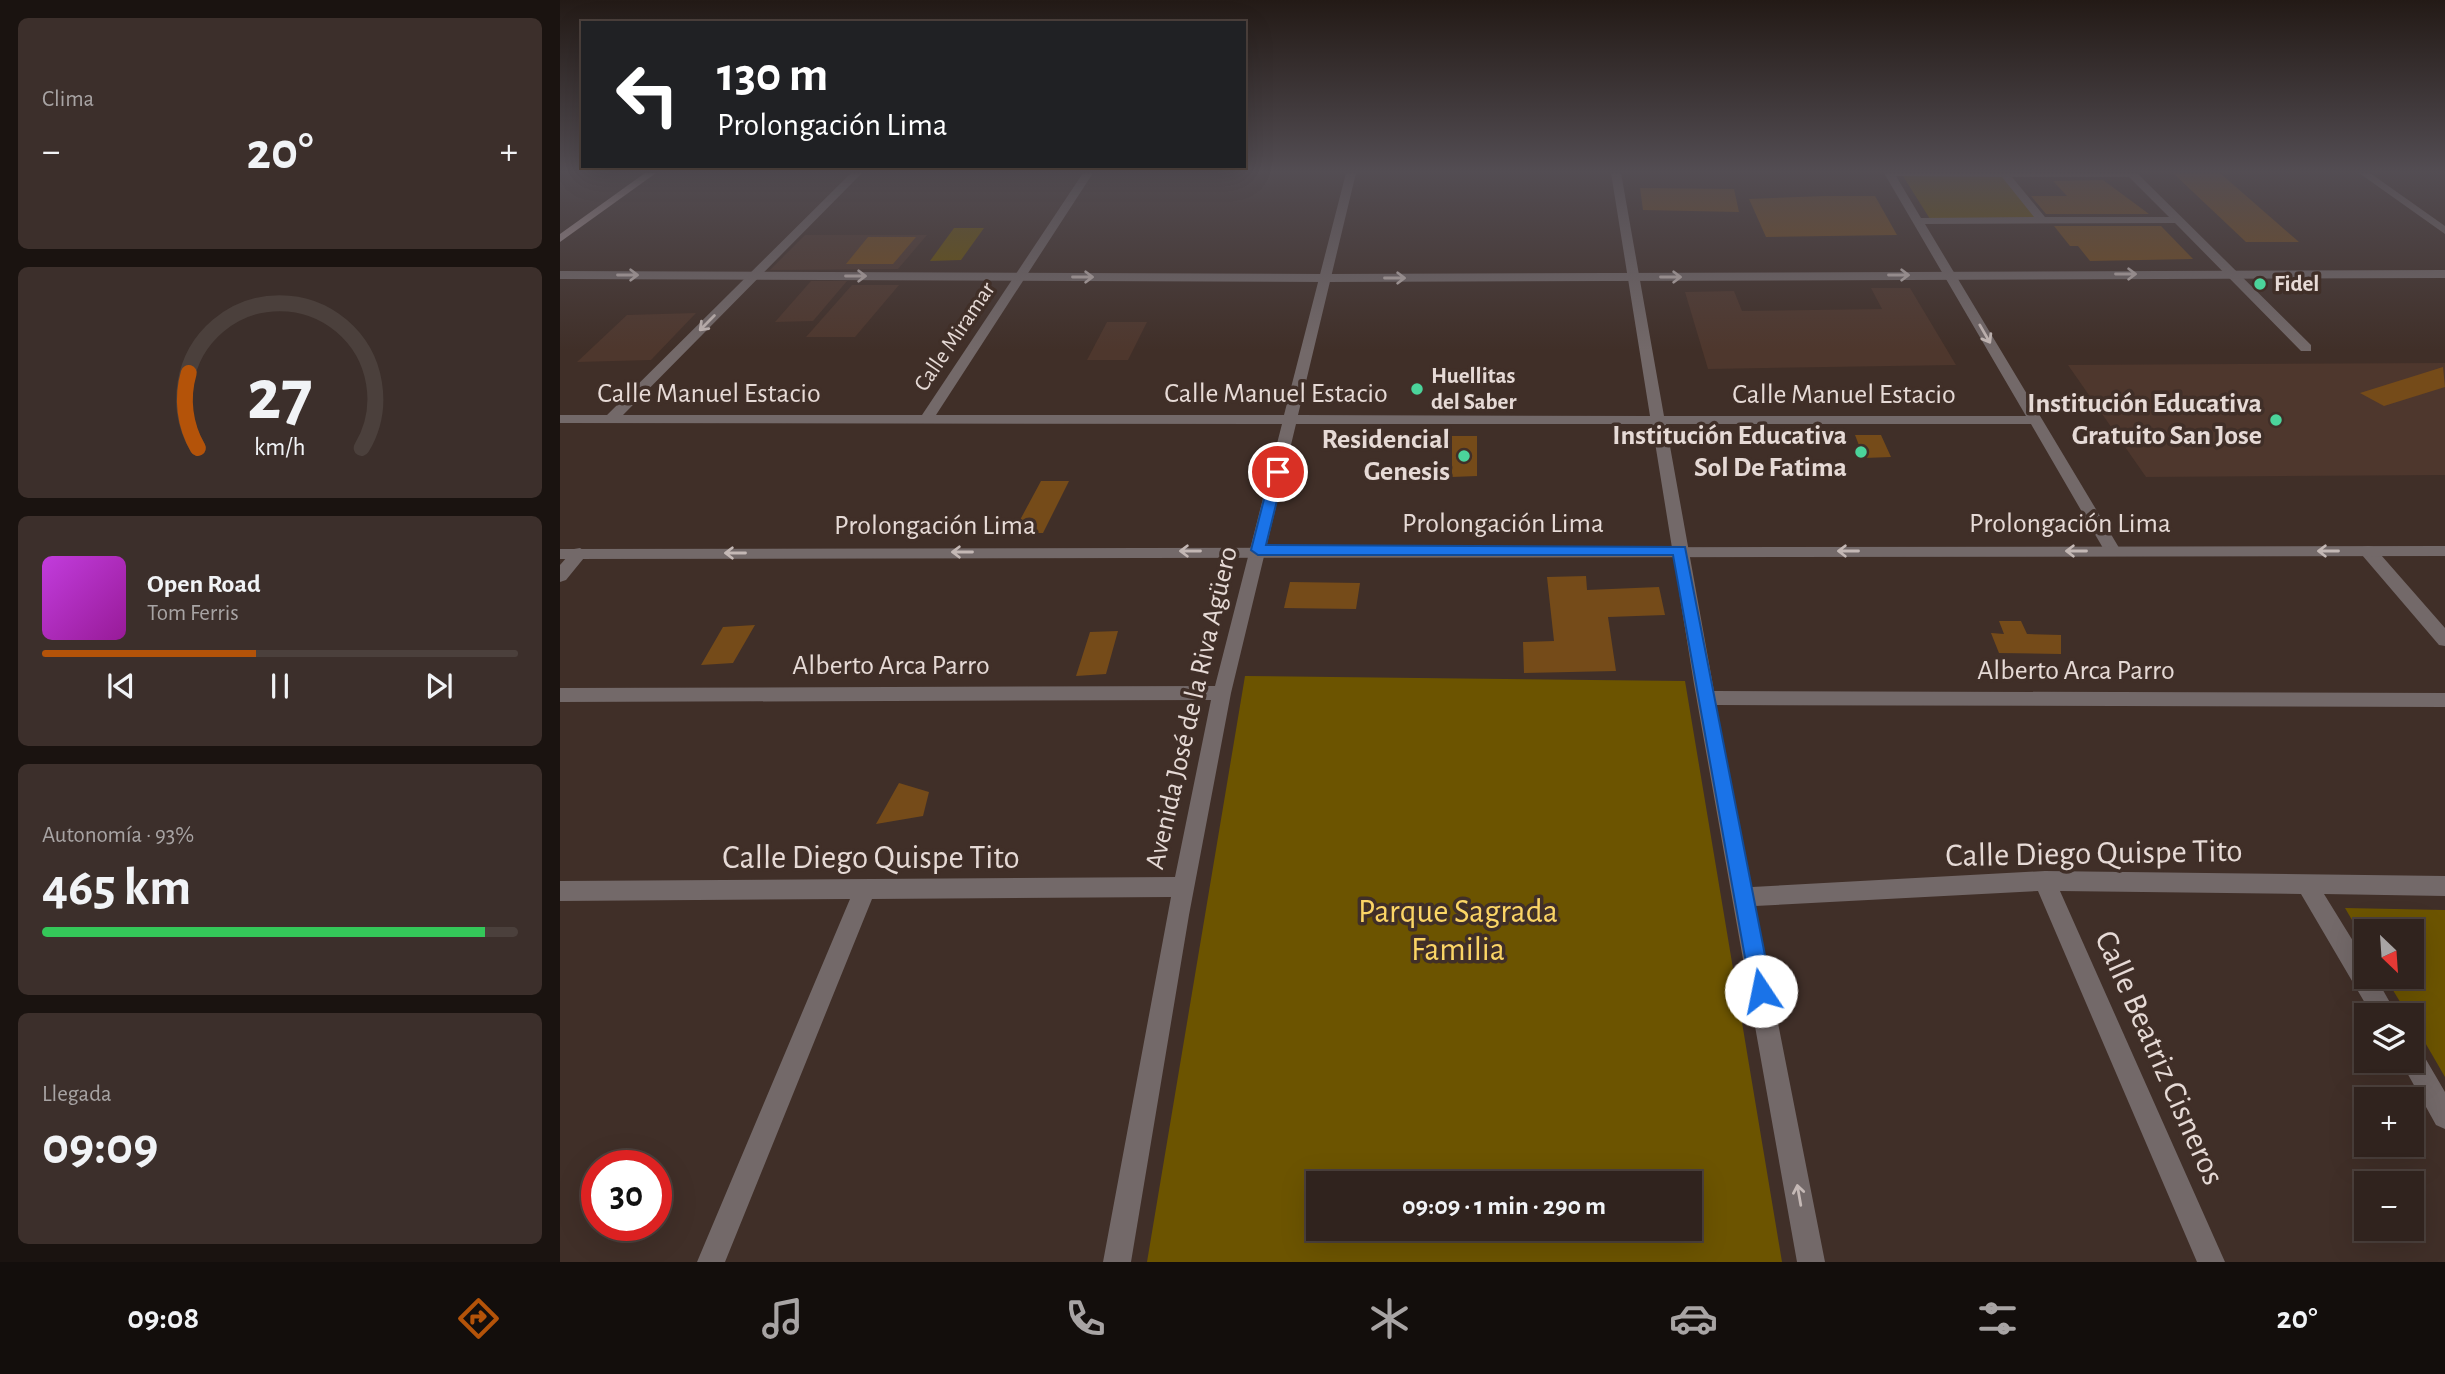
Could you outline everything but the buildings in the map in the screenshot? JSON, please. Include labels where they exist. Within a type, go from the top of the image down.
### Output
[{"type":"street","points":[[611,419],[798,232]]},
{"type":"street","name":"Calle Miramar","points":[[927,418],[1049,232]]},
{"type":"street","name":"Avenida José de la Riva Agüero","points":[[1116,1262],[1183,887],[1222,693],[1337,232]]},
{"type":"street","points":[[1626,232],[1706,698],[1811,1262]]},
{"type":"street","points":[[1925,232],[2113,551]]},
{"type":"street","points":[[2188,232],[2306,348]]},
{"type":"street","points":[[560,275],[1634,278],[2445,274]]},
{"type":"street","name":"Calle Manuel Estacio","points":[[560,419],[2035,420]]},
{"type":"street","name":"Prolongación Lima","points":[[560,554],[1258,550],[2445,551]]},
{"type":"street","points":[[2368,551],[2445,640]]},
{"type":"street","points":[[560,576],[580,554]]},
{"type":"street","name":"Alberto Arca Parro","points":[[560,695],[1222,693]]},
{"type":"street","name":"Alberto Arca Parro","points":[[1706,698],[2445,700]]},
{"type":"street","name":"Calle Diego Quispe Tito","points":[[1744,897],[2045,881],[2445,886]]},
{"type":"street","name":"Calle Beatriz Cisneros","points":[[2045,881],[2211,1262]]},
{"type":"street","points":[[2307,885],[2378,1003]]},
{"type":"street","name":"Calle Diego Quispe Tito","points":[[563,896],[1183,887]]},
{"type":"street","points":[[711,1262],[864,890]]},
{"type":"street","points":[[2420,1073],[2445,1116]]},
{"type":"shaded area","points":[[805,235],[927,235],[898,269],[770,270]]},
{"type":"shaded area","points":[[811,281],[847,281],[813,321],[775,322]]},
{"type":"shaded area","points":[[852,285],[899,285],[855,337],[806,337]]},
{"type":"shaded area","points":[[1871,288],[1910,288],[1956,365],[1708,369],[1685,292],[1734,291],[1742,311],[1882,309]]},
{"type":"shaded area","points":[[696,313],[651,360],[577,362],[627,315]]},
{"type":"shaded area","points":[[1107,322],[1147,322],[1128,360],[1087,360]]},
{"type":"shaded area","name":"Institución Educativa Gratuito San Jose","points":[[2445,363],[2445,475],[2146,477],[2068,365]]},
{"type":"green space","points":[[951,232],[981,232],[961,260],[930,261]]},
{"type":"green space","name":"Parque Sagrada Familia","points":[[1245,676],[1685,681],[1782,1262],[1147,1262]]},
{"type":"green space","points":[[2345,908],[2445,910],[2445,1077],[2424,1041],[2424,1003],[2401,1003],[2392,989],[2424,989],[2424,919],[2354,919],[2354,923]]},
{"type":"place","name":"Fidel","points":[[2260,284]]},
{"type":"place","name":"Huellitas del Saber","points":[[1417,389]]},
{"type":"place","name":"Institución Educativa Gratuito San Jose","points":[[2276,420]]},
{"type":"place","name":"Institución Educativa Sol De Fatima","points":[[1861,452]]},
{"type":"place","name":"Residencial Genesis","points":[[1464,456]]},
{"type":"route","points":[[1278,472],[1258,550],[1680,551],[1761,991]]}]
